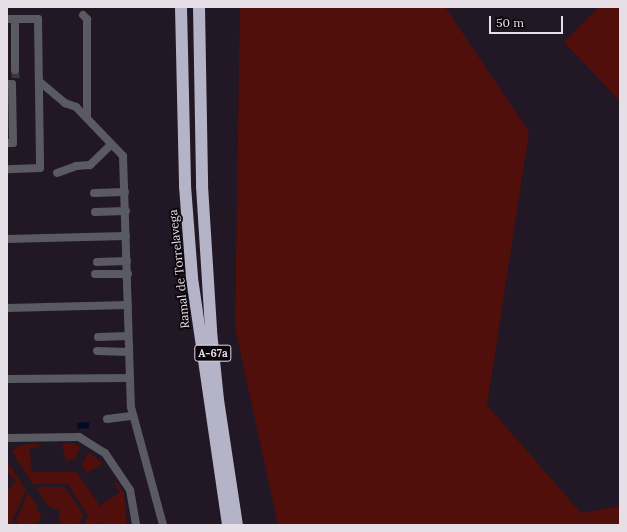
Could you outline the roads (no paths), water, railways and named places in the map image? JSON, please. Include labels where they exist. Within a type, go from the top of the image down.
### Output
[{"type":"highway","name":"Ramal de Torrelavega","points":[[181,7],[184,179],[192,278],[228,525]]},
{"type":"highway","name":"A-67a","points":[[199,7],[202,186],[218,400],[238,525]]},
{"type":"highway","points":[[202,186],[219,369],[243,525]]},
{"type":"highway","points":[[192,278],[193,315],[223,525]]},
{"type":"street","points":[[83,15],[87,19],[87,117]]},
{"type":"street","points":[[7,169],[40,168],[38,19],[11,19],[15,70]]},
{"type":"street","points":[[40,82],[87,117],[123,156],[128,274],[128,352],[133,416],[163,525]]},
{"type":"street","points":[[7,84],[12,84],[13,143],[7,143]]},
{"type":"street","points":[[57,173],[76,166],[90,166],[112,144]]},
{"type":"street","points":[[94,193],[125,192]]},
{"type":"street","points":[[95,212],[126,211]]},
{"type":"street","points":[[7,239],[126,236]]},
{"type":"street","points":[[96,262],[127,261]]},
{"type":"street","points":[[95,274],[128,274]]},
{"type":"street","points":[[7,308],[128,305]]},
{"type":"street","points":[[98,337],[128,336]]},
{"type":"street","points":[[97,351],[128,352]]},
{"type":"street","points":[[7,379],[129,378]]},
{"type":"street","points":[[107,419],[133,416]]},
{"type":"street","points":[[7,438],[79,437],[105,453],[130,490],[136,525]]},
{"type":"water","points":[[89,422],[89,428],[78,429],[77,423]]},
{"type":"tunnel","points":[[15,70],[16,79]]}]
